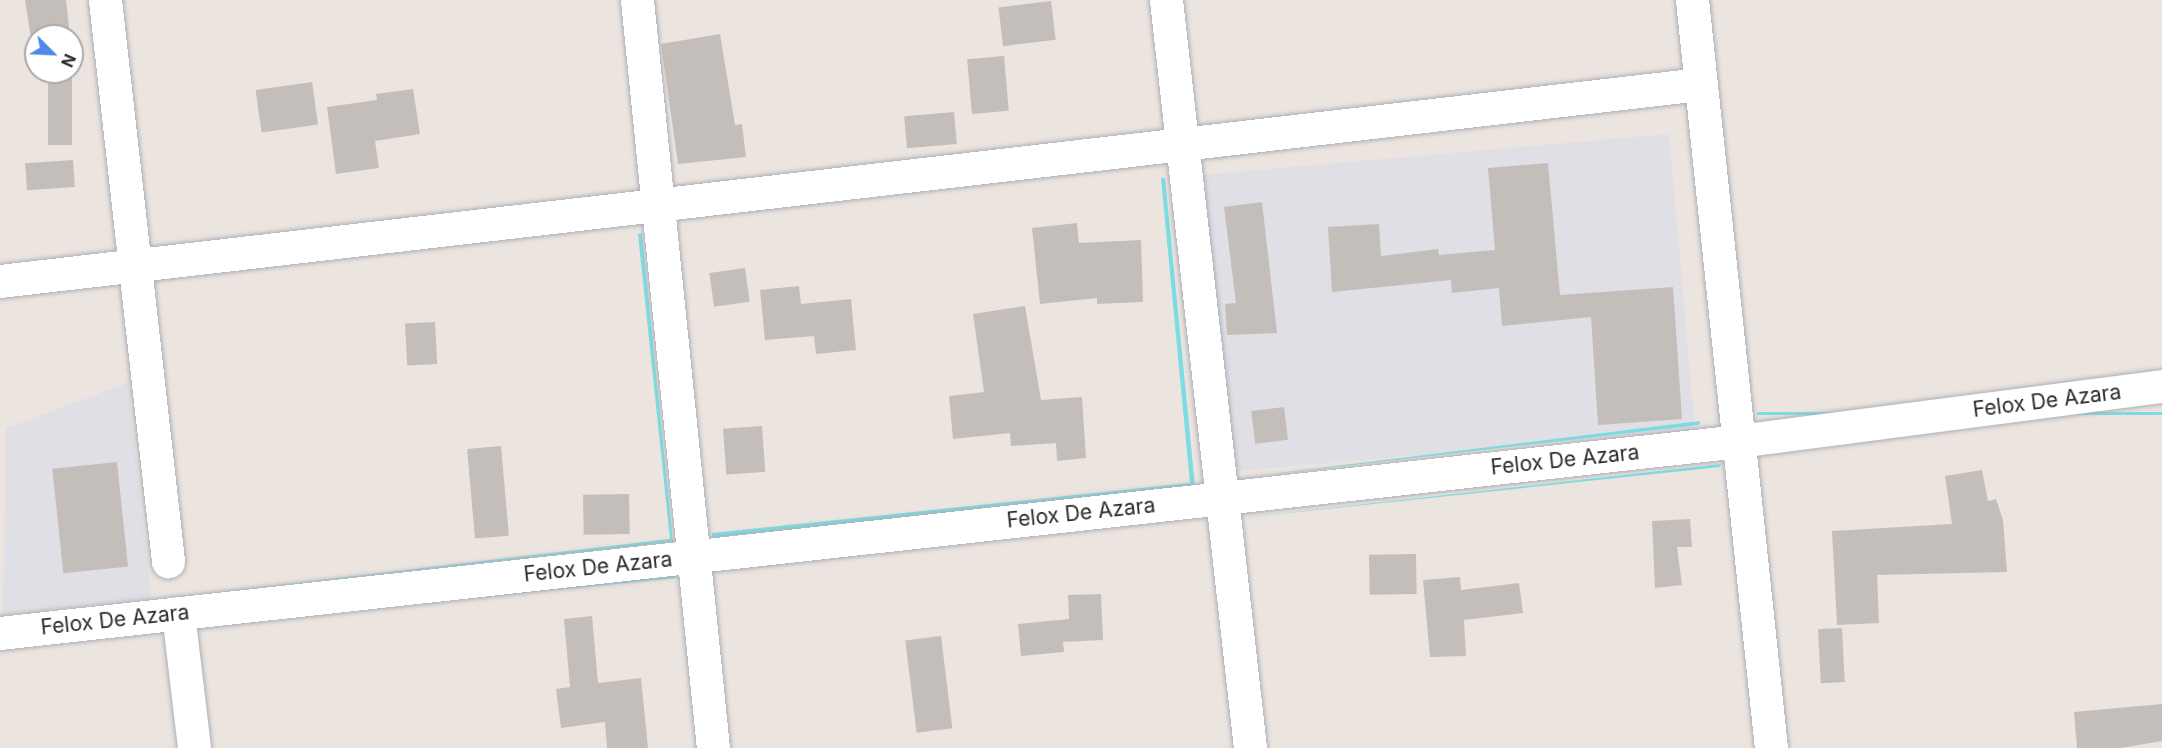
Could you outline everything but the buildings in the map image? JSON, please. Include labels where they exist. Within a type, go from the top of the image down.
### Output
[{"type":"street","points":[[105,0],[137,265],[168,561]]},
{"type":"street","points":[[637,0],[713,748]]},
{"type":"street","points":[[1166,0],[1250,748]]},
{"type":"street","points":[[1692,0],[1771,748]]},
{"type":"street","points":[[0,281],[1701,84]]},
{"type":"street","name":"Felox De Azara","points":[[0,633],[1738,441],[2162,386]]},
{"type":"street","points":[[178,613],[194,748]]},
{"type":"shaded area","points":[[1669,134],[1695,431],[1206,474],[1180,177]]},
{"type":"shaded area","points":[[128,383],[151,598],[3,615],[6,428]]},
{"type":"water","points":[[1161,178],[1165,178],[1195,487],[712,538],[712,533],[1190,483]]},
{"type":"water","points":[[642,233],[673,542],[194,595],[670,539],[638,234]]},
{"type":"water","points":[[1757,412],[2162,412],[2162,415],[1757,415]]},
{"type":"water","points":[[1700,421],[1699,425],[1232,479]]},
{"type":"water","points":[[1721,464],[1720,467],[1241,518]]},
{"type":"water","points":[[675,575],[676,578],[199,625]]}]
